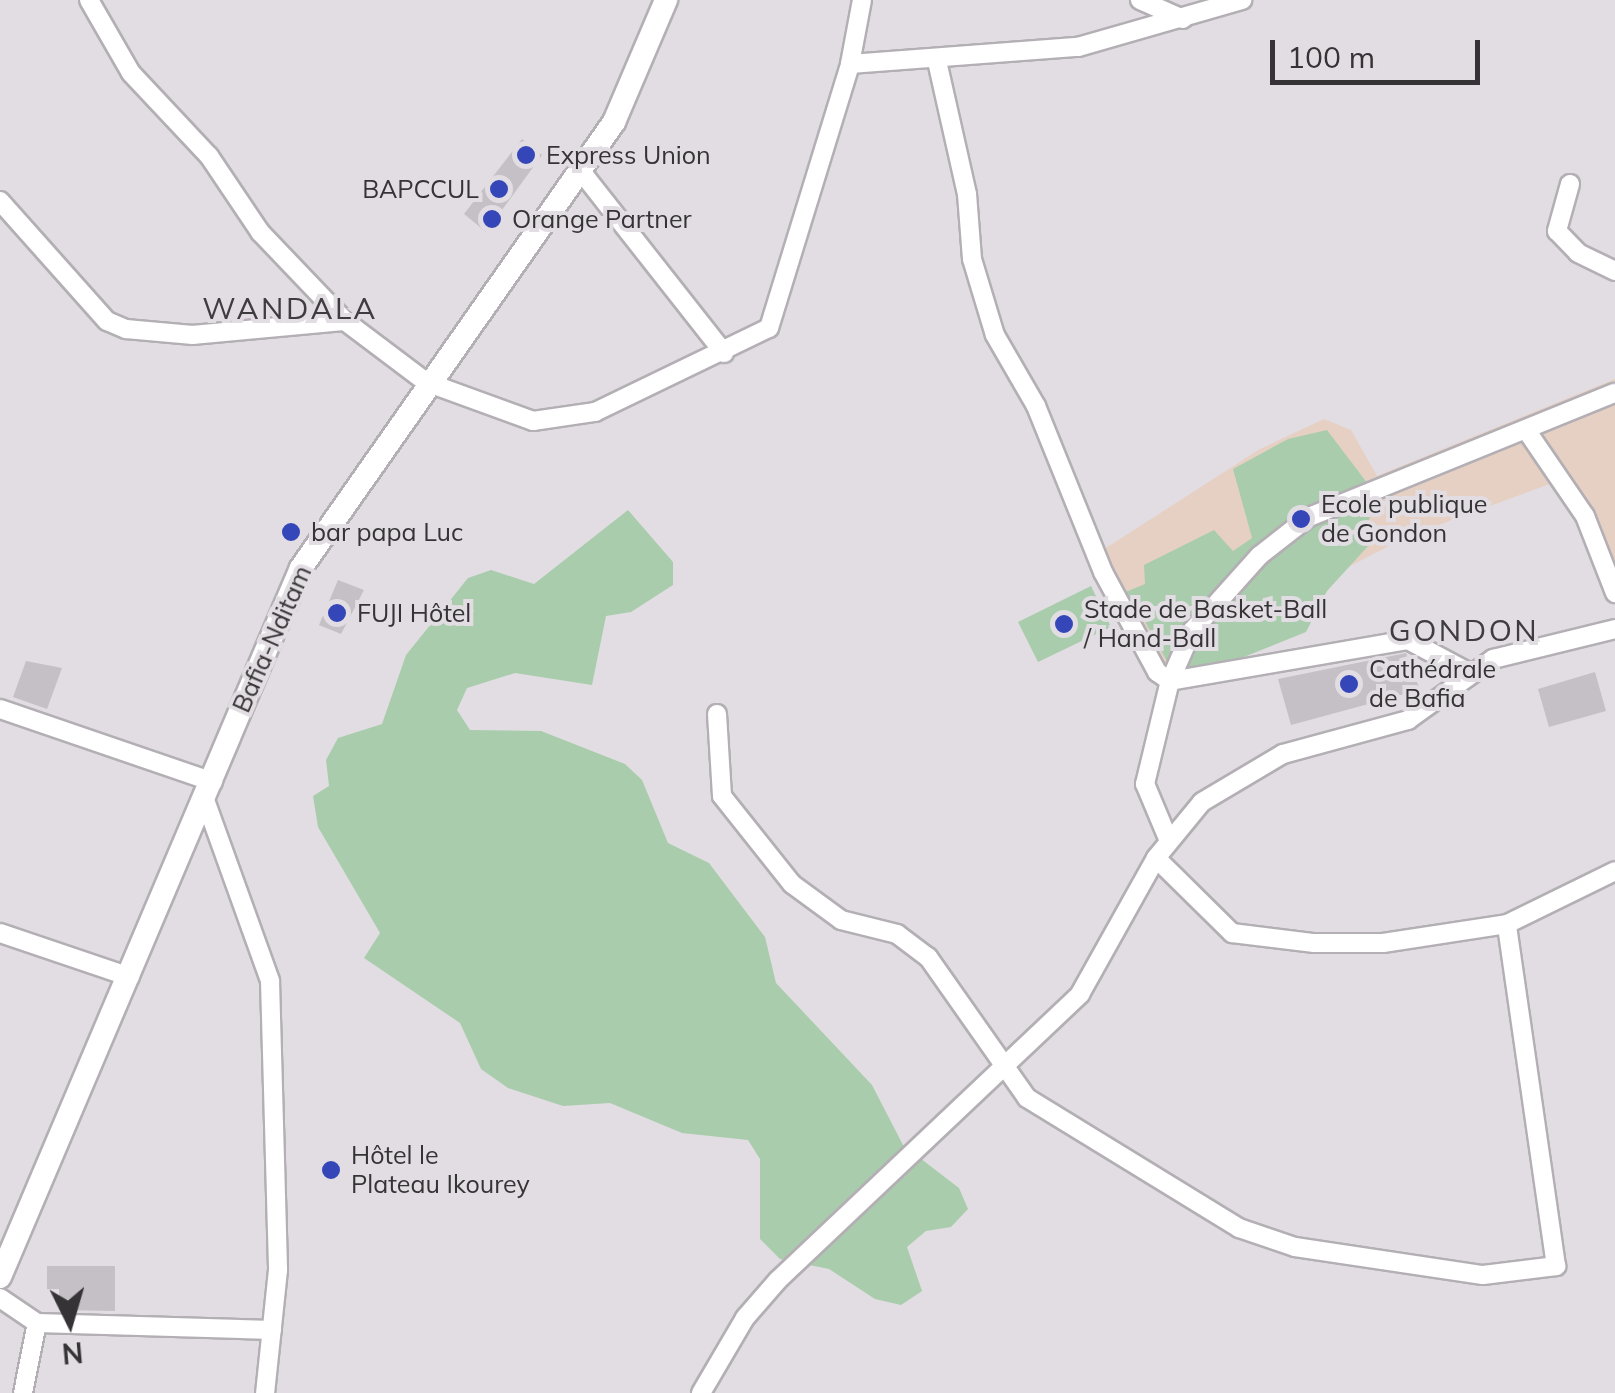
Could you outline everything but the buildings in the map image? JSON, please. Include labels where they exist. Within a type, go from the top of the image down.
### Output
[{"type":"main road","name":"Bafia-Nditam","points":[[0,1276],[209,791],[300,568],[426,382],[580,170],[638,77],[666,0]]},
{"type":"street","points":[[89,0],[131,73],[209,156],[260,232],[345,321],[426,382],[533,422],[595,412],[724,353],[776,319],[850,64],[862,0]]},
{"type":"street","points":[[1140,0],[1163,4],[1183,19]]},
{"type":"street","points":[[850,64],[937,61],[1078,46],[1242,0]]},
{"type":"street","points":[[937,61],[967,194],[972,259],[994,335],[1042,418],[1103,572],[1157,672],[1170,681],[1408,640],[1468,672]]},
{"type":"street","points":[[580,170],[724,353]]},
{"type":"street","points":[[1570,184],[1557,231],[1615,271]]},
{"type":"street","points":[[0,201],[107,321],[126,329],[193,335],[345,321]]},
{"type":"street","points":[[1169,841],[1145,784],[1170,681],[1217,598],[1310,517],[1529,434],[1615,393]]},
{"type":"street","points":[[1529,434],[1586,516],[1615,593]]},
{"type":"street","points":[[700,1393],[778,1280],[1002,1071],[1105,958],[1156,858],[1236,775],[1408,720],[1468,672],[1615,629]]},
{"type":"street","points":[[0,709],[209,791],[270,981],[278,1156],[272,1330],[265,1393]]},
{"type":"street","points":[[717,714],[718,784],[746,830],[792,884],[841,920],[898,934],[928,957],[989,1038],[1002,1071],[1027,1098],[1239,1228],[1294,1246],[1484,1275],[1556,1266],[1507,924]]},
{"type":"street","points":[[1156,858],[1214,920],[1250,941],[1383,943],[1507,924],[1615,871]]},
{"type":"street","points":[[0,934],[130,977]]},
{"type":"street","points":[[0,1298],[37,1323],[272,1330]]},
{"type":"street","points":[[23,1393],[37,1323]]},
{"type":"shaded area","name":"Ecole publique de Gondon","points":[[1615,379],[1615,576],[1566,478],[1406,537],[1158,666],[1098,553],[1260,449],[1324,419],[1351,430],[1377,476]]},
{"type":"green space","points":[[1327,430],[1374,492],[1369,521],[1380,533],[1327,591],[1306,632],[1179,683],[1143,618],[1120,599],[1123,593],[1145,584],[1144,565],[1214,530],[1233,551],[1252,538],[1233,469],[1288,439]]},
{"type":"green space","points":[[628,510],[673,562],[673,585],[631,612],[606,616],[592,685],[515,673],[467,688],[457,710],[470,730],[541,731],[625,764],[642,780],[668,843],[709,863],[765,937],[776,983],[872,1085],[903,1145],[959,1188],[968,1209],[951,1227],[926,1231],[907,1247],[922,1291],[901,1305],[875,1299],[829,1269],[780,1259],[760,1239],[760,1159],[748,1140],[682,1133],[610,1103],[563,1106],[508,1088],[481,1069],[460,1023],[364,958],[380,933],[318,827],[313,796],[329,786],[326,760],[338,738],[382,724],[406,655],[468,578],[491,570],[534,584]]},
{"type":"green space","name":"Stade de Basket-Ball / Hand-Ball","points":[[1091,586],[1111,627],[1038,662],[1018,622]]},
{"type":"place","name":"Express Union","points":[[526,155]]},
{"type":"place","name":"BAPCCUL","points":[[499,189]]},
{"type":"place","name":"Orange Partner","points":[[492,219]]},
{"type":"place","name":"Ecole publique de Gondon","points":[[1301,519]]},
{"type":"place","name":"bar papa Luc","points":[[291,532]]},
{"type":"place","name":"FUJI Hôtel","points":[[337,613]]},
{"type":"place","name":"Stade de Basket-Ball / Hand-Ball","points":[[1064,624]]},
{"type":"place","name":"Cathédrale de Bafia","points":[[1349,684]]},
{"type":"place","name":"Hôtel le Plateau Ikourey","points":[[331,1170]]},
{"type":"district","name":"WANDALA","points":[[290,308]]},
{"type":"district","name":"GONDON","points":[[1464,630]]}]
